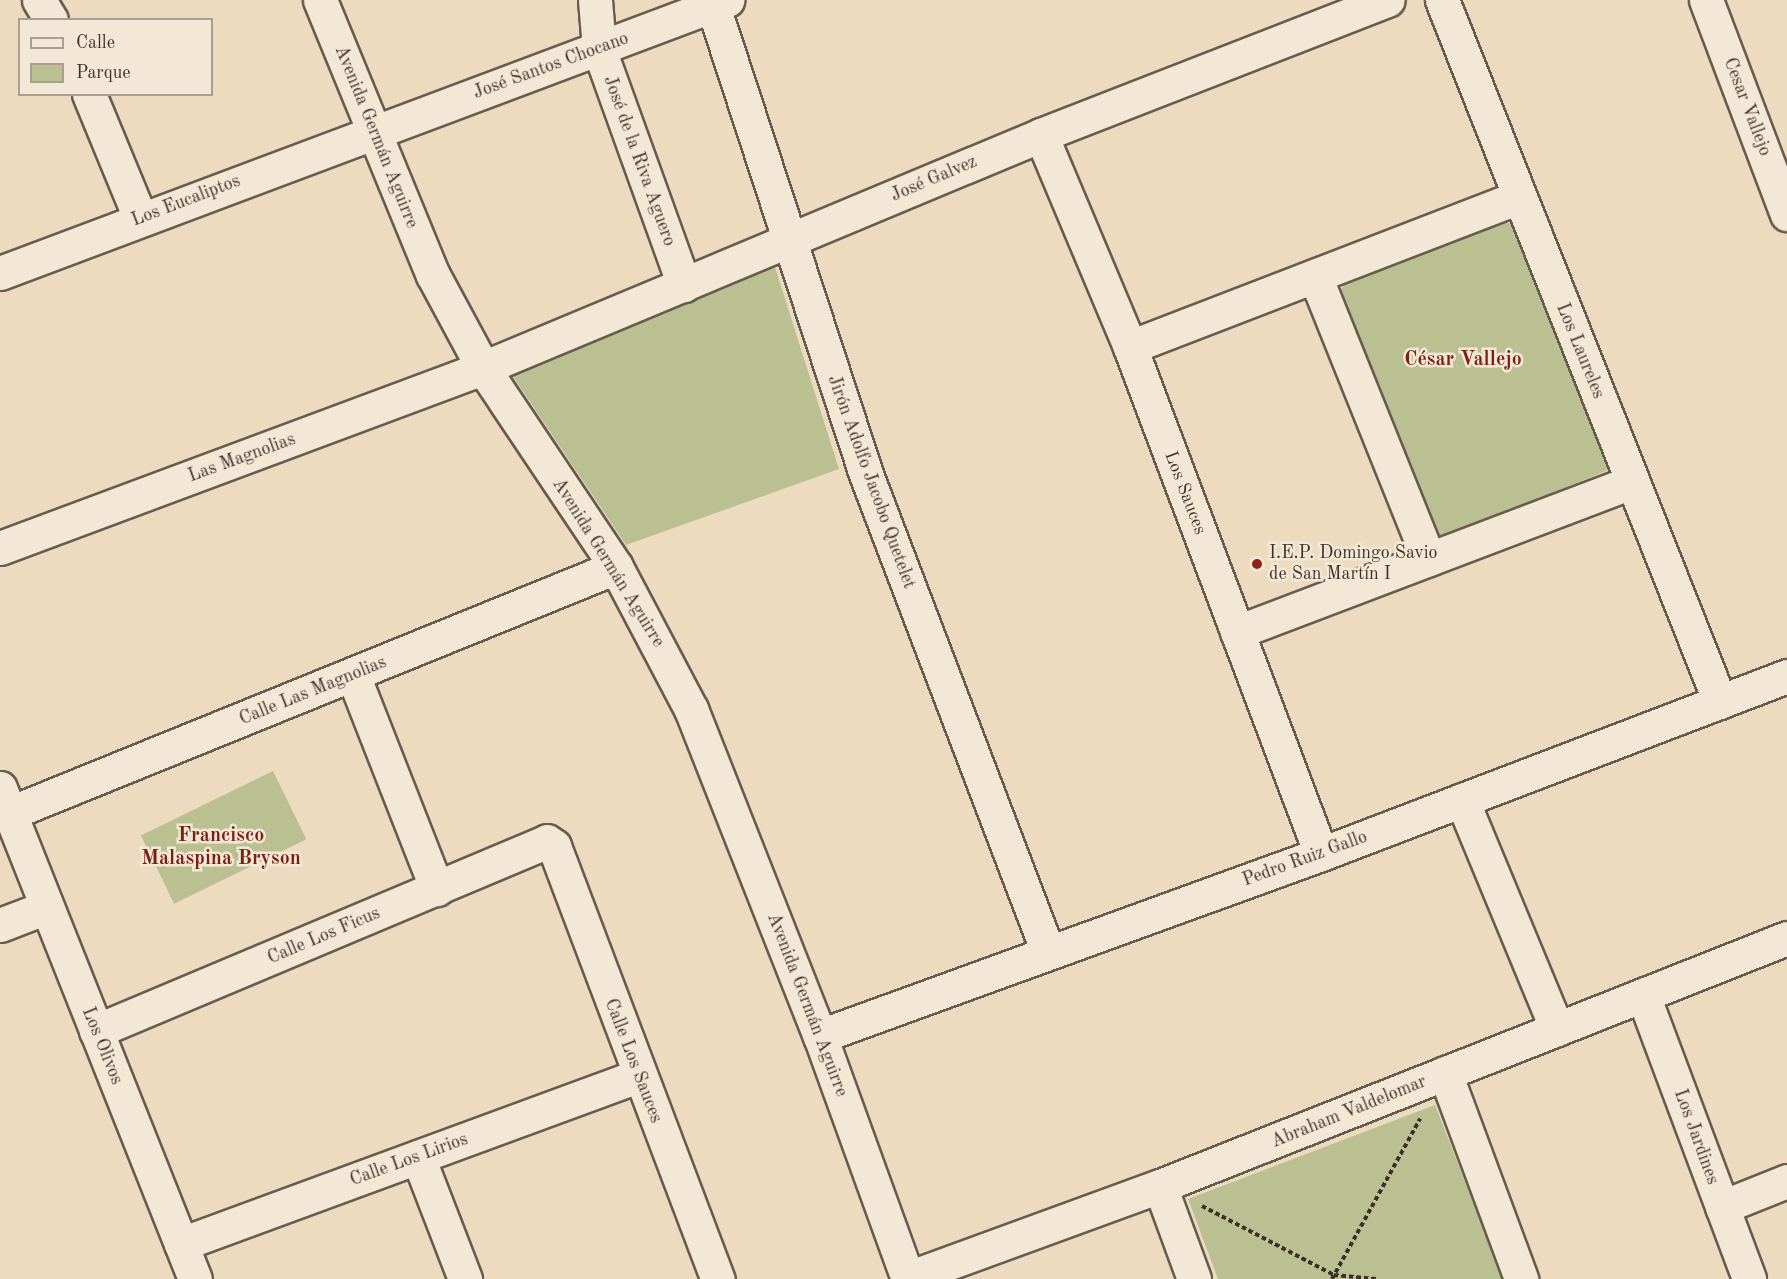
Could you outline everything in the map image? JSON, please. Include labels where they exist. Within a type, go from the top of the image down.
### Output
[{"type":"street","points":[[39,0],[50,18]]},
{"type":"street","name":"Avenida Germán Aguirre","points":[[320,0],[433,276],[483,368],[616,567],[691,709],[820,1035],[908,1279]]},
{"type":"street","name":"José de la Riva Aguero","points":[[595,0],[599,49],[684,285]]},
{"type":"street","name":"José Galvez","points":[[483,368],[1041,135],[1388,0]]},
{"type":"street","name":"Los Laureles","points":[[1442,0],[1518,197],[1720,702]]},
{"type":"street","name":"Cesar Vallejo","points":[[1706,0],[1775,147],[1787,214]]},
{"type":"street","name":"José Santos Chocano","points":[[374,130],[720,3]]},
{"type":"street","name":"Jirón Adolfo Jacobo Quetelet","points":[[720,3],[785,241],[864,469],[1048,952]]},
{"type":"street","points":[[90,96],[140,218]]},
{"type":"street","name":"Los Eucaliptos","points":[[0,273],[374,130]]},
{"type":"street","name":"Los Sauces","points":[[1041,135],[1130,347],[1322,854]]},
{"type":"street","points":[[1130,347],[1518,197]]},
{"type":"street","points":[[1315,276],[1429,559]]},
{"type":"street","name":"Las Magnolias","points":[[0,548],[483,368]]},
{"type":"street","points":[[1238,632],[1632,482]]},
{"type":"street","name":"Calle Las Magnolias","points":[[5,801],[353,675],[616,567]]},
{"type":"street","points":[[353,675],[437,889]]},
{"type":"street","name":"Pedro Ruiz Gallo","points":[[820,1035],[1322,854],[1787,676]]},
{"type":"street","points":[[1462,800],[1557,1029]]},
{"type":"street","name":"Los Olivos","points":[[5,801],[195,1279]]},
{"type":"street","name":"Calle Los Ficus","points":[[96,1031],[551,843]]},
{"type":"street","name":"Calle Los Sauces","points":[[551,843],[637,1076],[718,1279]]},
{"type":"street","points":[[0,925],[47,907]]},
{"type":"street","name":"Abraham Valdelomar","points":[[908,1279],[1160,1186],[1787,938]]},
{"type":"street","name":"Los Jardines","points":[[1643,995],[1749,1279]]},
{"type":"street","points":[[1445,1073],[1521,1279]]},
{"type":"street","name":"Calle Los Lirios","points":[[181,1244],[637,1076]]},
{"type":"street","points":[[418,1157],[465,1279]]},
{"type":"street","points":[[1722,1207],[1787,1182]]},
{"type":"street","points":[[1160,1186],[1194,1279]]},
{"type":"path","points":[[1333,1277],[1445,1073]]},
{"type":"path","points":[[1160,1186],[1333,1277],[1376,1279]]},
{"type":"green space","points":[[1500,222],[1523,225],[1613,468],[1438,540],[1336,295],[1347,282]]},
{"type":"green space","points":[[774,264],[839,469],[626,545],[512,375]]},
{"type":"green space","points":[[273,771],[306,839],[174,904],[141,835]]},
{"type":"green space","points":[[1435,1105],[1503,1279],[1218,1279],[1188,1199]]},
{"type":"place","name":"I.E.P. Domingo Savio de San Martín I","points":[[1257,564]]},
{"type":"district","name":"César Vallejo","points":[[1463,360]]},
{"type":"district","name":"Francisco Malaspina Bryson","points":[[221,848]]}]
